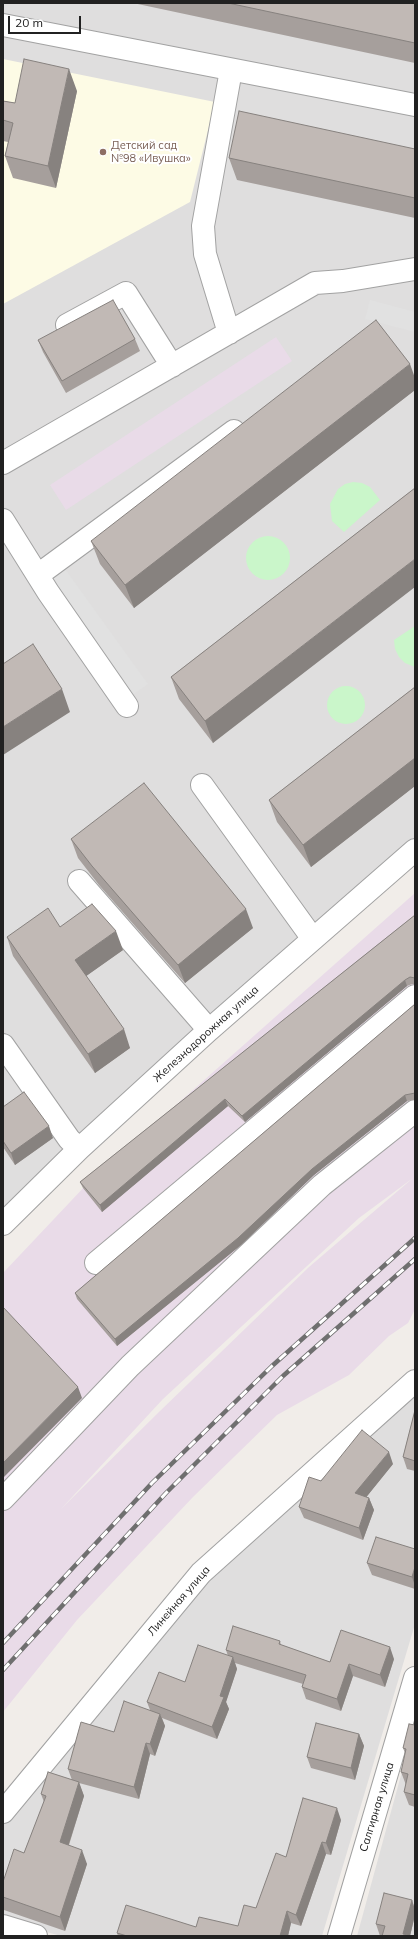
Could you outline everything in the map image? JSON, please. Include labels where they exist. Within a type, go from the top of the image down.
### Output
[{"type":"street","points":[[3,25],[415,105]]},
{"type":"street","points":[[229,333],[205,254],[203,226],[231,70]]},
{"type":"street","points":[[3,463],[315,283],[343,281],[415,269]]},
{"type":"street","points":[[67,325],[126,293],[172,366]]},
{"type":"street","points":[[38,575],[253,417]]},
{"type":"street","points":[[3,522],[127,706]]},
{"type":"street","points":[[202,785],[313,939]]},
{"type":"street","name":"Железнодорожная улица","points":[[3,1224],[79,1149],[209,1030],[415,850]]},
{"type":"street","points":[[79,881],[209,1030]]},
{"type":"street","points":[[96,1263],[415,996]]},
{"type":"street","points":[[3,1045],[69,1139],[79,1149]]},
{"type":"street","points":[[3,1499],[130,1366],[322,1185],[415,1111]]},
{"type":"street","name":"Линейная улица","points":[[3,1812],[201,1573],[415,1380]]},
{"type":"street","name":"Салгирная улица","points":[[339,1936],[415,1678]]},
{"type":"street","points":[[3,1926],[36,1936]]},
{"type":"shaded area","points":[[3,3],[415,3],[415,840],[3,1228]]},
{"type":"shaded area","name":"Детский сад №98 «Ивушка»","points":[[3,59],[215,102],[190,202],[3,304]]},
{"type":"shaded area","points":[[370,300],[415,312],[415,332],[365,319]]},
{"type":"shaded area","points":[[276,337],[292,361],[66,510],[50,485]]},
{"type":"shaded area","points":[[60,562],[148,684],[124,701],[40,575]]},
{"type":"shaded area","points":[[415,893],[415,1309],[408,1323],[389,1336],[349,1375],[277,1415],[193,1497],[77,1620],[3,1712],[3,1273],[87,1184]],"holes":[[[413,1178],[309,1267],[160,1411],[61,1509],[163,1399],[359,1218]]]},
{"type":"shaded area","points":[[415,1389],[415,1624],[322,1936],[61,1936],[3,1920],[3,1820],[200,1584]]},
{"type":"shaded area","points":[[415,1724],[415,1936],[357,1936]]},
{"type":"green space","points":[[353,482],[362,483],[370,487],[380,500],[344,532],[332,521],[330,504],[338,489],[345,484]]},
{"type":"green space","points":[[268,536],[280,540],[286,546],[290,558],[286,570],[280,576],[268,580],[256,576],[250,570],[246,558],[250,546],[256,540]]},
{"type":"green space","points":[[415,626],[415,667],[405,663],[399,657],[395,649],[394,640]]},
{"type":"green space","points":[[342,686],[350,686],[360,691],[364,698],[364,712],[360,719],[350,724],[342,724],[332,719],[330,716],[327,709],[327,701],[332,691],[335,689]]},
{"type":"building","points":[[228,3],[415,3],[415,43]]},
{"type":"building","points":[[24,59],[69,69],[48,166],[5,156],[13,123],[3,120],[3,101],[15,103]]},
{"type":"building","points":[[239,111],[415,149],[415,198],[229,158]]},
{"type":"building","points":[[113,300],[135,339],[62,381],[38,340]]},
{"type":"building","points":[[376,320],[410,364],[125,585],[91,541]]},
{"type":"building","points":[[415,488],[415,559],[205,721],[171,677]]},
{"type":"building","points":[[33,644],[62,689],[3,727],[3,664]]},
{"type":"building","points":[[415,687],[415,758],[303,845],[269,800]]},
{"type":"building","points":[[144,783],[246,909],[178,965],[92,866],[71,839]]},
{"type":"building","points":[[92,904],[116,931],[75,960],[124,1029],[88,1054],[7,937],[48,908],[60,927]]},
{"type":"building","points":[[415,915],[415,978],[410,977],[405,980],[242,1116],[225,1099],[100,1205],[80,1182]]},
{"type":"building","points":[[415,1004],[415,1093],[405,1095],[312,1169],[238,1238],[115,1339],[75,1293]]},
{"type":"building","points":[[24,1092],[49,1126],[11,1153],[3,1141],[3,1107]]},
{"type":"building","points":[[3,1307],[78,1387],[3,1463]]},
{"type":"building","points":[[415,1410],[415,1461],[403,1457]]},
{"type":"building","points":[[362,1430],[389,1452],[355,1493],[369,1498],[359,1528],[299,1507],[309,1477],[321,1481]]},
{"type":"building","points":[[376,1537],[415,1549],[415,1567],[412,1577],[367,1563]]},
{"type":"building","points":[[233,1626],[280,1641],[279,1644],[330,1662],[341,1630],[390,1647],[380,1675],[349,1664],[337,1699],[302,1687],[306,1675],[226,1650]]},
{"type":"building","points":[[198,1645],[233,1657],[220,1696],[224,1697],[212,1727],[147,1702],[159,1672],[185,1682]]},
{"type":"building","points":[[124,1701],[160,1714],[150,1744],[146,1743],[134,1787],[68,1769],[81,1722],[114,1732]]},
{"type":"building","points":[[316,1723],[359,1734],[351,1768],[307,1757]]},
{"type":"building","points":[[409,1724],[415,1725],[415,1795],[404,1792],[408,1774],[401,1772],[406,1749],[403,1748]]},
{"type":"building","points":[[48,1772],[79,1782],[60,1842],[82,1850],[60,1917],[3,1897],[3,1882],[14,1849],[24,1853],[46,1796],[41,1794]]},
{"type":"building","points":[[303,1798],[337,1808],[326,1843],[322,1842],[296,1915],[287,1911],[280,1936],[127,1936],[117,1933],[126,1905],[196,1927],[199,1917],[238,1926],[244,1905],[256,1908],[276,1853],[286,1857]]},
{"type":"building","points":[[384,1893],[412,1900],[403,1934],[412,1936],[382,1936],[385,1926],[376,1924]]},
{"type":"railway","points":[[3,1643],[152,1483],[272,1366],[415,1238]]},
{"type":"railway","points":[[3,1670],[166,1493],[283,1376],[415,1259]]},
{"type":"place","name":"Детский сад №98 «Ивушка»","points":[[103,152]]}]
